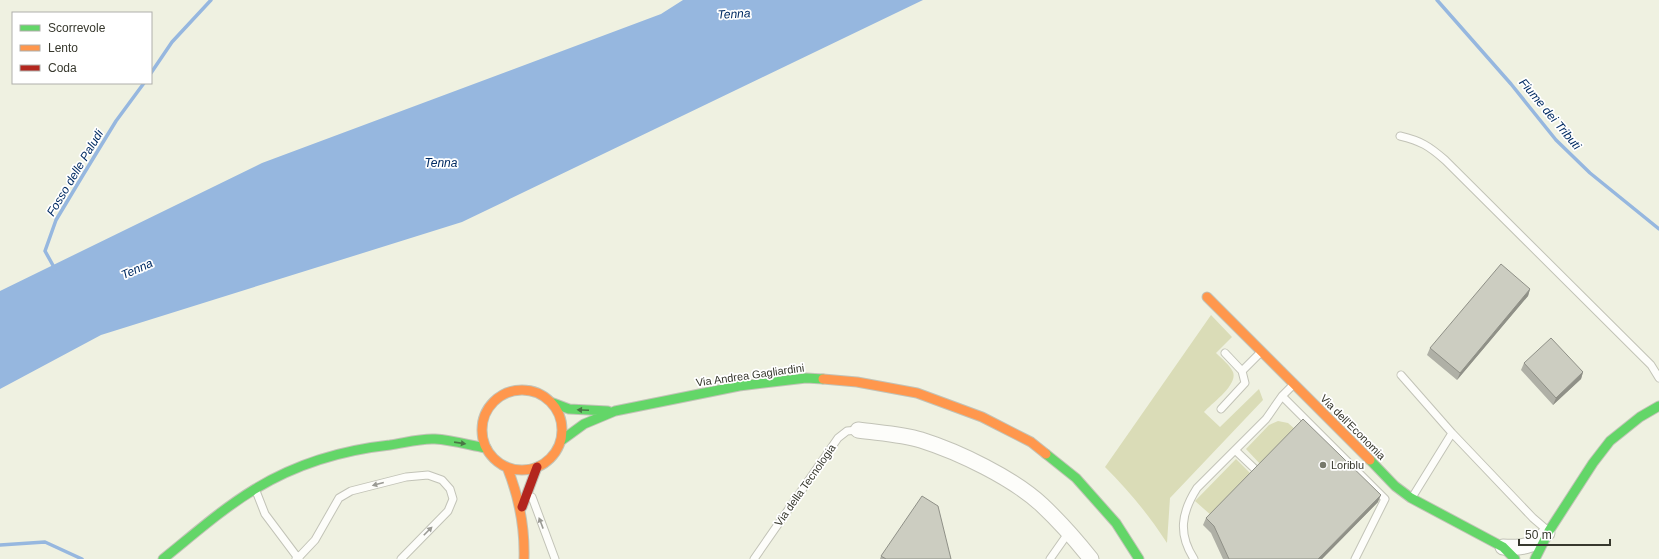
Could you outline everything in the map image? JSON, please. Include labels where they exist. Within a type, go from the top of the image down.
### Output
[{"type":"main road","name":"Via dell'Economia","points":[[1207,297],[1395,486],[1412,498],[1503,547]]},
{"type":"main road","name":"Via Andrea Gagliardini","points":[[615,411],[739,386],[806,378],[856,382],[917,393],[982,417],[1031,442],[1076,478],[1116,523],[1139,559]]},
{"type":"main road","points":[[553,403],[560,414],[563,427],[562,440],[556,452],[548,461],[527,470],[517,470],[498,462],[486,448],[482,429],[483,420],[488,408],[496,399],[507,392],[519,389],[531,390],[543,395],[553,403],[569,409],[615,411]]},
{"type":"main road","points":[[1526,556],[1549,531],[1593,463],[1610,441],[1640,417],[1659,406]]},
{"type":"main road","points":[[562,440],[584,424],[615,411]]},
{"type":"main road","points":[[470,426],[483,420]]},
{"type":"main road","points":[[163,559],[255,489],[281,475],[343,452],[370,447],[434,440],[457,432]]},
{"type":"main road","points":[[434,440],[486,448]]},
{"type":"main road","points":[[507,467],[522,507],[524,559]]},
{"type":"main road","points":[[522,507],[537,467]]},
{"type":"street","name":"Via della Tecnologia","points":[[858,430],[921,440],[965,457],[1002,476],[1041,504],[1069,532],[1091,559]]},
{"type":"street","points":[[1503,547],[1526,556],[1531,545],[1549,531]]},
{"type":"lane","points":[[1400,136],[1417,140],[1429,146],[1445,160],[1651,365],[1659,378]]},
{"type":"lane","points":[[1242,371],[1262,352]]},
{"type":"lane","points":[[1221,409],[1245,383],[1242,371],[1225,353]]},
{"type":"lane","points":[[1401,374],[1452,432],[1534,518],[1549,531]]},
{"type":"lane","points":[[1194,559],[1185,542],[1183,527],[1184,513],[1190,499],[1197,488],[1266,419],[1282,396],[1294,384]]},
{"type":"lane","points":[[1282,396],[1385,499]]},
{"type":"lane","name":"Via della Tecnologia","points":[[754,559],[838,438],[846,431],[858,430]]},
{"type":"lane","points":[[1412,498],[1452,432]]},
{"type":"lane","points":[[1235,450],[1257,471]]},
{"type":"lane","points":[[255,489],[265,514],[298,559],[315,540],[340,498],[351,491],[406,477],[428,475],[442,480],[450,489],[453,499],[448,511],[400,559]]},
{"type":"lane","points":[[1355,559],[1385,499],[1395,486]]},
{"type":"lane","points":[[528,488],[555,559]]},
{"type":"lane","points":[[1050,559],[1069,532]]},
{"type":"green space","points":[[1211,315],[1232,337],[1216,353],[1230,367],[1234,377],[1223,394],[1204,412],[1220,427],[1259,389],[1263,400],[1170,498],[1167,543],[1138,504],[1105,467]]},
{"type":"green space","points":[[1278,421],[1288,423],[1296,430],[1262,466],[1246,449],[1269,425]]},
{"type":"green space","points":[[1236,459],[1252,475],[1212,516],[1195,501]]},
{"type":"water","name":"Tenna","points":[[683,0],[923,0],[462,222],[101,335],[0,389],[0,291],[262,163],[661,14]]},
{"type":"building","points":[[1501,264],[1530,289],[1460,373],[1430,348]]},
{"type":"building","points":[[1551,338],[1583,372],[1556,398],[1524,363]]},
{"type":"building","points":[[1303,419],[1381,495],[1318,559],[1229,559],[1214,526],[1206,518]]},
{"type":"building","points":[[922,496],[938,506],[951,559],[886,559],[881,556]]},
{"type":"waterway","name":"Fosso delle Paludi","points":[[152,72],[172,42],[211,0]]},
{"type":"waterway","name":"Fiume dei Tributi","points":[[1437,0],[1511,84],[1556,140],[1590,173],[1659,229]]},
{"type":"waterway","name":"Fosso delle Paludi","points":[[55,269],[45,251],[56,220],[116,121],[143,84]]},
{"type":"waterway","points":[[0,545],[45,542],[82,559]]},
{"type":"traffic: fast","points":[[562,440],[584,424],[615,411],[739,386],[806,378],[823,379]]},
{"type":"traffic: fast","points":[[553,403],[569,409],[608,411]]},
{"type":"traffic: fast","points":[[1535,559],[1549,531],[1593,463],[1610,441],[1640,417],[1659,406]]},
{"type":"traffic: fast","points":[[163,559],[219,514],[243,497],[271,480],[303,465],[355,450],[424,439],[448,440],[486,448]]},
{"type":"traffic: fast","points":[[1046,454],[1076,478],[1116,523],[1139,559]]},
{"type":"traffic: fast","points":[[1370,460],[1395,486],[1411,498],[1503,547],[1515,559]]},
{"type":"traffic: slow","points":[[1207,297],[1370,460]]},
{"type":"traffic: slow","points":[[823,379],[857,382],[917,393],[982,417],[1031,442],[1046,454]]},
{"type":"traffic: slow","points":[[522,390],[537,393],[550,402],[559,415],[562,430],[559,445],[550,458],[537,467],[522,470],[507,467],[494,458],[485,445],[482,430],[485,415],[494,402],[507,393],[522,390]]},
{"type":"traffic: slow","points":[[507,467],[515,489],[520,512],[524,559]]},
{"type":"traffic: jam","points":[[522,507],[537,467]]},
{"type":"place","name":"Loriblu","points":[[1323,465]]}]
